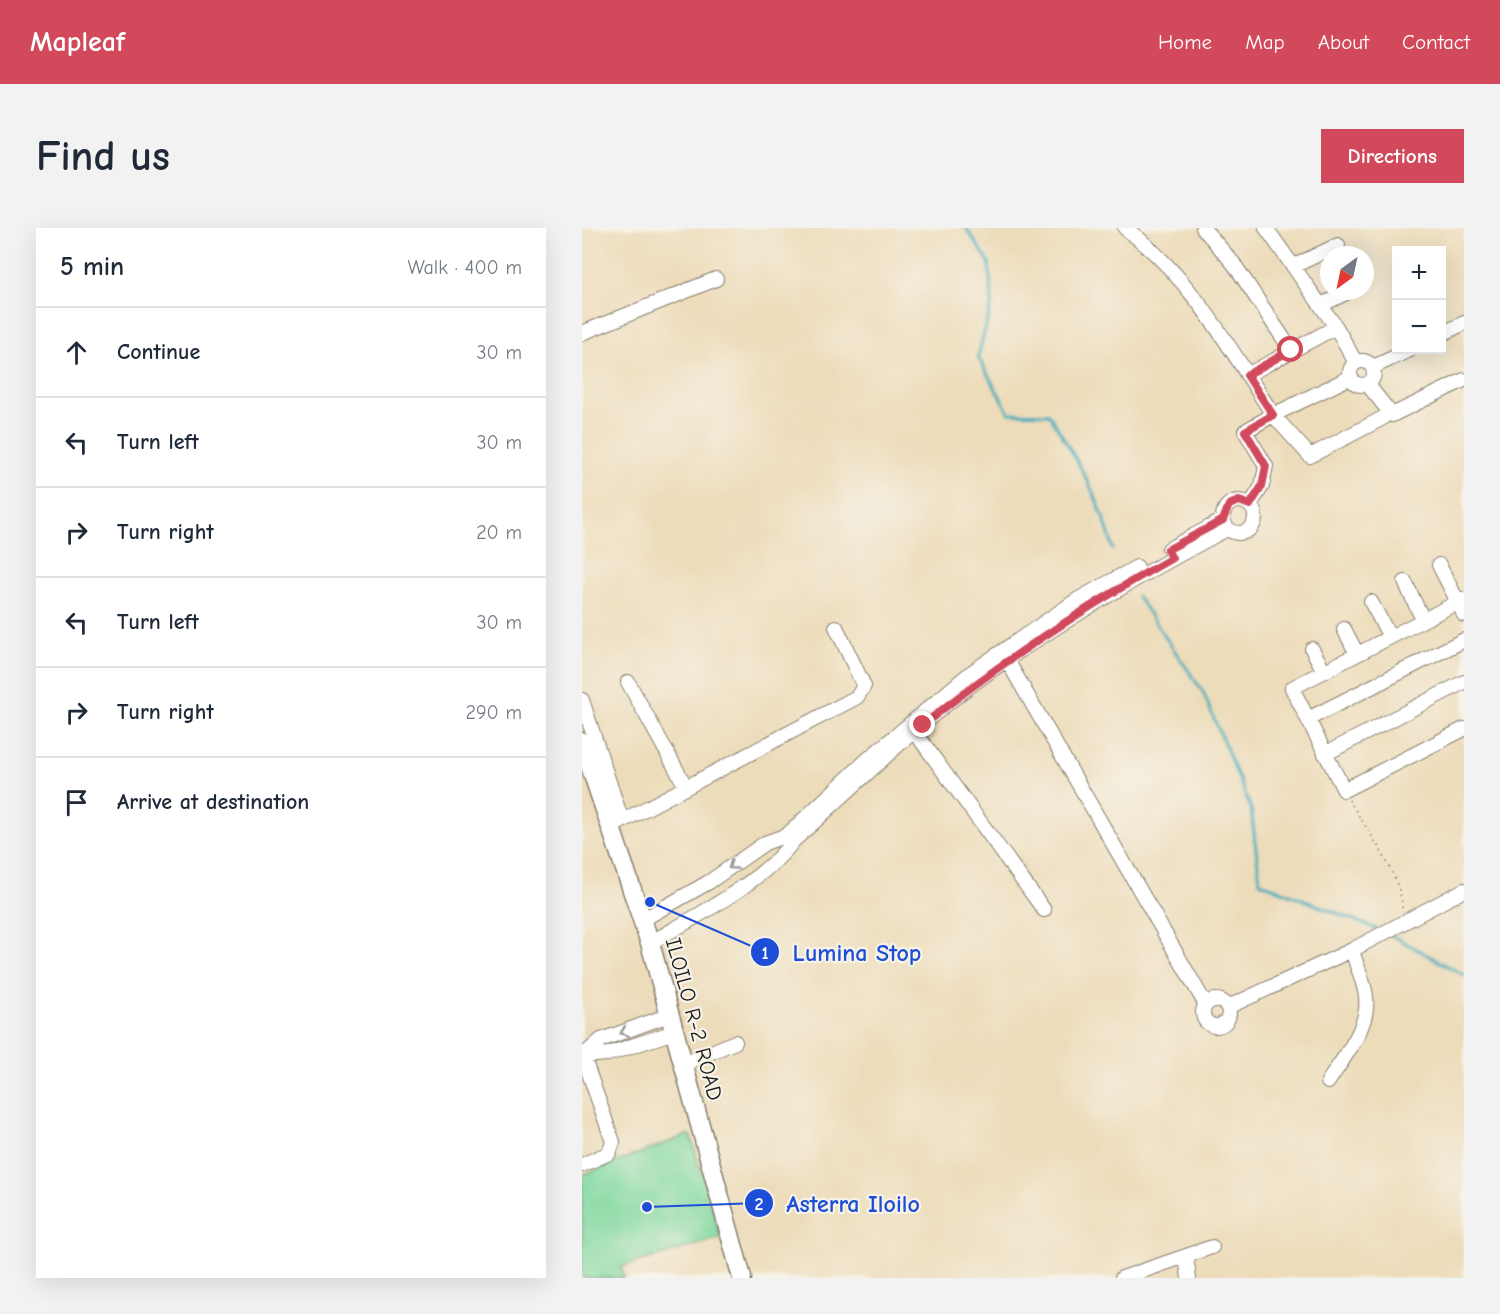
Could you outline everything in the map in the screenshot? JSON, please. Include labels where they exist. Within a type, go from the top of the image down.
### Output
[{"type":"main road","name":"ILOILO R-2 ROAD","points":[[582,742],[616,824],[742,1278]]},
{"type":"street","points":[[1203,228],[1234,264],[1291,350]]},
{"type":"street","points":[[1266,228],[1336,327],[1356,363]]},
{"type":"street","points":[[1132,230],[1203,306],[1273,415],[1310,456],[1383,418]]},
{"type":"street","points":[[1294,267],[1338,245]]},
{"type":"street","points":[[582,333],[716,279]]},
{"type":"street","points":[[1321,305],[1331,300]]},
{"type":"street","points":[[1446,332],[1464,323]]},
{"type":"street","points":[[1247,375],[1336,327]]},
{"type":"street","points":[[1373,367],[1401,354]]},
{"type":"street","points":[[1367,362],[1373,367],[1374,379],[1368,385],[1359,385],[1351,377],[1351,370],[1356,363],[1367,362]]},
{"type":"street","points":[[1250,505],[1262,486],[1266,466],[1245,431],[1351,377]]},
{"type":"street","points":[[1368,385],[1392,415],[1464,380]]},
{"type":"street","points":[[1225,524],[1225,509],[1234,502],[1250,505]]},
{"type":"street","points":[[1225,524],[1237,534],[1251,528],[1256,519],[1250,505]]},
{"type":"street","points":[[650,942],[721,900],[778,860],[822,809],[971,678],[1079,604],[1225,524]]},
{"type":"street","points":[[1439,565],[1462,605],[1423,620],[1292,688],[1344,790],[1464,729]]},
{"type":"street","points":[[1405,582],[1423,620]]},
{"type":"street","points":[[1371,602],[1390,637]]},
{"type":"street","points":[[582,700],[616,824],[857,697],[864,686],[836,627]]},
{"type":"street","points":[[1344,629],[1357,654]]},
{"type":"street","points":[[1308,719],[1464,640]]},
{"type":"street","points":[[1312,650],[1324,671]]},
{"type":"street","points":[[1005,655],[1206,1005],[1204,1018],[1213,1026],[1227,1022],[1228,1007]]},
{"type":"street","points":[[628,682],[686,787]]},
{"type":"street","points":[[1325,754],[1464,682]]},
{"type":"street","points":[[918,724],[1044,910]]},
{"type":"street","points":[[642,920],[710,882],[765,843],[787,834],[822,809]]},
{"type":"street","points":[[765,843],[778,860]]},
{"type":"street","points":[[710,882],[721,900]]},
{"type":"street","points":[[1228,1007],[1352,950],[1464,890]]},
{"type":"street","points":[[673,902],[683,910],[685,923]]},
{"type":"street","points":[[1328,1082],[1361,1030],[1365,1008],[1366,993],[1352,950]]},
{"type":"street","points":[[1206,1005],[1219,1000],[1228,1007]]},
{"type":"street","points":[[582,1165],[609,1153],[613,1142],[583,1056],[601,1040],[672,1023]]},
{"type":"street","points":[[682,1064],[735,1042]]},
{"type":"street","points":[[1122,1278],[1212,1247]]},
{"type":"street","points":[[1186,1256],[1190,1278]]},
{"type":"path","points":[[1344,790],[1403,898],[1402,924]]},
{"type":"green space","points":[[690,1134],[721,1238],[621,1267],[624,1278],[582,1278],[582,1175]]},
{"type":"waterway","points":[[966,228],[989,262],[992,302],[978,357],[1009,413],[1049,414],[1095,496],[1113,549]]},
{"type":"waterway","points":[[1137,596],[1203,692],[1251,808],[1260,882],[1381,931]]},
{"type":"waterway","points":[[1389,934],[1464,975]]},
{"type":"place","name":"Lumina Stop","points":[[650,902]]},
{"type":"place","name":"Asterra Iloilo","points":[[647,1207]]},
{"type":"route","points":[[923,725],[974,683],[1082,609],[1172,558],[1167,550],[1223,520],[1225,509],[1229,505],[1239,501],[1250,505],[1262,486],[1266,466],[1245,431],[1273,415],[1247,375],[1291,350]]}]
